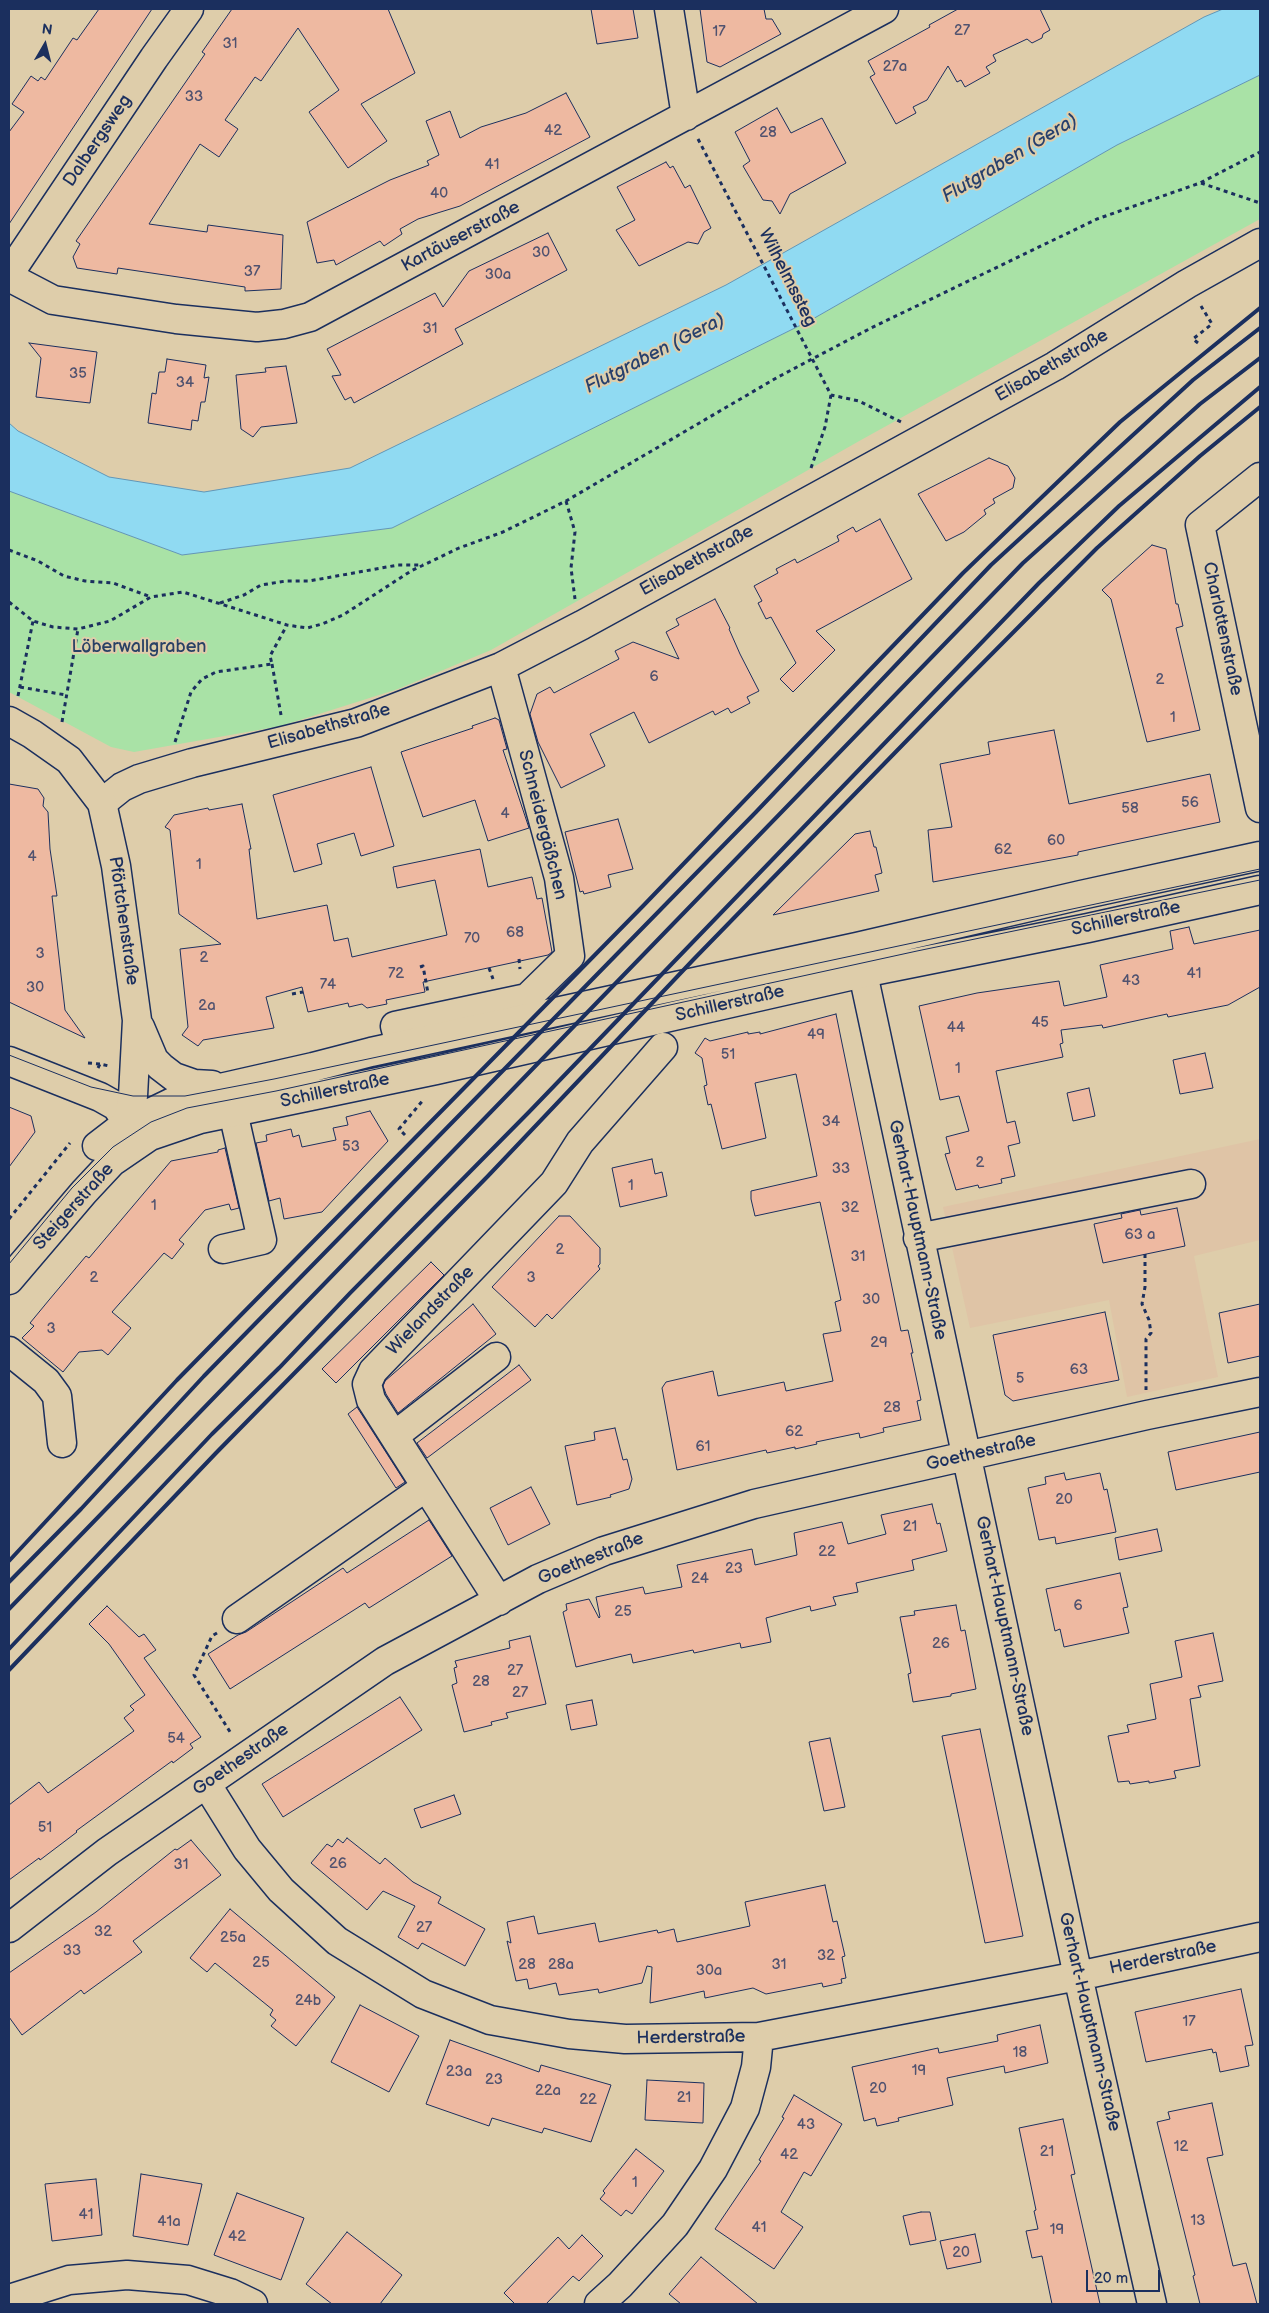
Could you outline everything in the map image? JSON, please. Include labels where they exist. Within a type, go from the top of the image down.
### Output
[{"type":"street","name":"Dalbergsweg","points":[[9,276],[154,58],[190,9]]},
{"type":"street","points":[[669,9],[686,116]]},
{"type":"street","name":"Kartäuserstraße","points":[[9,276],[54,300],[176,319],[257,327],[284,324],[310,317],[884,9]]},
{"type":"street","name":"Elisabethstraße","points":[[102,804],[122,787],[139,779],[356,723],[501,666],[582,625],[818,494],[1055,366],[1187,284],[1260,243]]},
{"type":"street","name":"Charlottenstraße","points":[[1260,477],[1200,525],[1260,808]]},
{"type":"street","name":"Schneidergäßchen","points":[[400,1045],[395,1026],[528,998],[570,956],[559,878],[501,666]]},
{"type":"street","name":"Pförtchenstraße","points":[[9,721],[32,734],[69,760],[102,804],[116,866],[137,1020],[134,1087],[128,1123]]},
{"type":"street","name":"Schillerstraße","points":[[200,1119],[426,1072],[860,960],[1081,895],[1260,856]]},
{"type":"street","name":"Schillerstraße","points":[[224,1086],[313,1067],[400,1045],[860,960],[1088,928],[1260,890]]},
{"type":"street","name":"Gerhart-Hauptmann-Straße","points":[[860,960],[918,1238],[968,1456],[1078,1976],[1152,2304]]},
{"type":"street","points":[[137,1020],[154,1060],[174,1077],[194,1084],[224,1086]]},
{"type":"street","name":"Wielandstraße","points":[[499,1601],[371,1400],[367,1384],[373,1371],[554,1183],[580,1142],[663,1047]]},
{"type":"street","points":[[9,1061],[100,1097],[116,1106],[128,1123]]},
{"type":"street","name":"Steigerstraße","points":[[9,1280],[84,1192],[95,1148],[128,1123],[184,1096],[224,1086]]},
{"type":"street","points":[[223,1249],[262,1240],[234,1112]]},
{"type":"street","name":"Steigerstraße","points":[[95,1148],[150,1136],[200,1119]]},
{"type":"street","points":[[918,1238],[1191,1184]]},
{"type":"street","points":[[9,1351],[46,1381],[57,1396],[62,1443]]},
{"type":"street","points":[[394,1436],[496,1356]]},
{"type":"street","name":"Goethestraße","points":[[9,1928],[107,1852],[208,1785],[299,1719],[385,1661],[538,1579],[604,1551],[681,1525],[754,1504],[1148,1415],[1260,1392]]},
{"type":"street","points":[[237,1619],[426,1487]]},
{"type":"street","name":"Herderstraße","points":[[208,1785],[247,1849],[281,1890],[337,1941],[423,1994],[490,2020],[569,2034],[625,2039],[759,2037],[1078,1976],[1260,1937]]},
{"type":"street","points":[[599,2304],[620,2285],[675,2225],[713,2169],[745,2108],[756,2067],[759,2037]]},
{"type":"street","points":[[9,2299],[69,2280],[127,2275],[188,2280],[230,2293],[253,2304]]},
{"type":"path","name":"Wilhelmssteg","points":[[686,116],[831,395]]},
{"type":"path","points":[[9,602],[33,621],[54,627],[78,629],[110,621],[151,597],[183,592],[287,625],[307,628],[343,615],[424,565],[459,548],[503,532],[566,501],[813,359],[871,328],[1098,219],[1200,182],[1260,152]]},
{"type":"path","points":[[1200,182],[1260,203]]},
{"type":"path","points":[[1198,343],[1193,339],[1212,324]]},
{"type":"path","points":[[818,494],[809,476],[825,427],[831,395],[859,401],[907,425]]},
{"type":"path","points":[[566,501],[575,532],[572,568],[575,602]]},
{"type":"path","points":[[9,550],[38,561],[64,576],[85,582],[113,583],[151,597]]},
{"type":"path","points":[[219,603],[244,595],[261,585],[286,581],[310,581],[398,565],[424,565]]},
{"type":"path","points":[[18,695],[33,621]]},
{"type":"path","points":[[279,705],[270,656],[287,625]]},
{"type":"path","points":[[65,703],[78,629]]},
{"type":"path","points":[[172,750],[191,692],[202,679],[216,672],[272,664]]},
{"type":"path","points":[[20,687],[66,695]]},
{"type":"path","points":[[420,967],[423,966],[430,1002]]},
{"type":"path","points":[[292,994],[304,992]]},
{"type":"path","points":[[405,1135],[399,1129],[421,1103]]},
{"type":"path","points":[[9,1219],[95,1148]]},
{"type":"path","points":[[1145,1254],[1145,1287],[1142,1304],[1149,1320],[1151,1333],[1146,1339],[1148,1415]]},
{"type":"path","points":[[234,1739],[194,1675],[212,1636],[237,1619]]},
{"type":"shaded area","points":[[1260,1139],[1260,1240],[1194,1256],[1218,1377],[1127,1397],[1109,1300],[970,1328],[943,1207]]},
{"type":"green space","name":"Löberwallgraben","points":[[1260,75],[1260,219],[861,440],[491,650],[398,689],[281,726],[134,752],[111,747],[9,692],[9,491],[182,555],[392,528],[811,320],[1117,145]]},
{"type":"water","name":"Flutgraben (Gera)","points":[[1223,9],[1260,9],[1260,75],[1117,145],[811,320],[392,528],[182,555],[9,491],[9,423],[18,431],[109,477],[204,492],[350,468],[726,285],[1204,17]]},
{"type":"building","points":[[99,9],[152,9],[9,224],[9,132],[24,112],[12,104],[31,76],[38,81],[41,77],[45,80],[73,38],[77,40]]},
{"type":"building","points":[[232,9],[388,9],[415,73],[361,104],[387,141],[348,168],[309,112],[339,90],[298,28],[261,81],[255,77],[225,120],[238,129],[219,157],[200,144],[149,224],[207,232],[208,225],[283,235],[281,289],[245,291],[245,287],[118,268],[117,274],[77,268],[73,257],[80,244],[76,241],[205,54],[202,52]]},
{"type":"building","points":[[591,9],[633,9],[638,38],[597,44]]},
{"type":"building","points":[[700,9],[764,9],[766,19],[772,19],[781,34],[720,67],[707,62]]},
{"type":"building","points":[[958,9],[1040,9],[1050,30],[1043,34],[1042,38],[1032,43],[1027,39],[993,55],[996,61],[986,67],[990,73],[965,87],[961,80],[957,82],[948,66],[927,100],[913,107],[916,113],[896,124],[870,77],[875,74],[868,61],[930,27],[929,25]]},
{"type":"building","points":[[566,93],[590,137],[460,206],[418,219],[400,229],[402,234],[384,246],[380,241],[336,265],[334,260],[317,263],[307,222],[390,180],[429,165],[427,161],[439,155],[426,121],[450,111],[460,138],[481,127],[526,113]]},
{"type":"building","points":[[777,108],[791,133],[822,118],[846,163],[790,194],[780,214],[772,201],[763,200],[743,166],[750,161],[735,132]]},
{"type":"building","points":[[666,162],[670,168],[673,166],[685,188],[690,185],[711,228],[704,232],[698,244],[688,242],[639,266],[616,230],[635,220],[617,187]]},
{"type":"building","points":[[548,233],[567,270],[455,329],[463,344],[354,403],[351,397],[345,400],[332,376],[341,375],[327,349],[435,293],[443,307],[469,271]]},
{"type":"building","points":[[29,343],[97,352],[90,403],[36,397],[41,358]]},
{"type":"building","points":[[167,359],[206,365],[204,378],[209,377],[205,402],[201,402],[198,421],[192,420],[191,430],[148,423],[152,393],[156,394],[159,372],[165,372]]},
{"type":"building","points":[[286,366],[297,423],[261,427],[253,437],[241,429],[236,375],[266,372],[265,368]]},
{"type":"building","points":[[989,458],[1008,466],[1015,478],[1013,488],[993,499],[995,503],[984,510],[986,514],[964,532],[946,541],[918,494]]},
{"type":"building","points":[[880,519],[912,579],[816,631],[835,650],[793,692],[780,679],[796,663],[771,617],[766,619],[758,603],[762,601],[754,586],[778,573],[776,569],[795,559],[797,563],[839,541],[837,536],[853,527],[856,532]]},
{"type":"building","points":[[1152,545],[1166,549],[1176,604],[1178,604],[1183,626],[1176,628],[1200,730],[1147,742],[1111,599],[1102,590]]},
{"type":"building","points":[[715,599],[759,691],[747,697],[750,703],[731,713],[728,708],[715,715],[713,711],[649,743],[634,712],[590,734],[605,766],[561,788],[538,742],[530,714],[537,694],[550,687],[554,693],[619,659],[615,651],[633,642],[679,659],[666,632],[679,625],[676,619]]},
{"type":"building","points":[[495,718],[499,720],[507,749],[503,750],[529,828],[488,841],[475,800],[423,817],[401,752],[473,728],[472,726]]},
{"type":"building","points":[[1054,730],[1069,804],[1210,774],[1220,822],[1078,852],[1078,855],[933,882],[928,830],[952,827],[940,764],[990,754],[988,742]]},
{"type":"building","points":[[371,767],[394,846],[361,856],[354,833],[317,844],[322,864],[294,872],[273,795]]},
{"type":"building","points":[[9,784],[38,789],[44,798],[43,806],[48,812],[50,849],[57,896],[52,896],[65,1010],[85,1038],[9,1002]]},
{"type":"building","points":[[242,804],[251,849],[249,849],[257,919],[327,905],[334,941],[348,938],[352,957],[447,935],[435,880],[397,888],[393,867],[480,849],[488,887],[532,877],[537,899],[542,898],[552,952],[548,955],[423,982],[425,992],[386,1000],[387,1004],[367,1008],[362,1004],[349,1007],[348,1003],[308,1012],[302,987],[266,997],[274,1028],[203,1040],[198,1046],[182,1035],[188,1027],[180,949],[221,944],[179,914],[170,830],[165,827],[174,815]]},
{"type":"building","points":[[618,819],[633,869],[608,875],[611,887],[584,894],[583,891],[580,892],[565,832]]},
{"type":"building","points":[[870,831],[882,873],[875,875],[879,891],[773,915],[855,834]]},
{"type":"building","points":[[1189,927],[1194,944],[1260,930],[1260,987],[1228,1005],[1168,1017],[1167,1014],[1103,1028],[1102,1025],[1061,1030],[1063,1043],[1060,1044],[1063,1057],[996,1071],[1007,1123],[1015,1121],[1020,1143],[1008,1146],[1015,1176],[1001,1179],[1002,1183],[979,1188],[978,1185],[956,1190],[945,1154],[950,1153],[946,1137],[969,1131],[959,1096],[940,1100],[919,1006],[977,993],[1059,981],[1064,1006],[1107,997],[1100,965],[1173,949],[1170,931]]},
{"type":"building","points":[[836,1014],[901,1331],[908,1330],[913,1353],[911,1353],[921,1400],[917,1401],[921,1420],[883,1428],[884,1432],[860,1438],[859,1433],[816,1442],[817,1444],[795,1449],[795,1447],[767,1453],[766,1450],[677,1470],[662,1388],[666,1382],[713,1371],[718,1396],[784,1382],[786,1391],[833,1381],[823,1334],[841,1331],[835,1302],[841,1300],[820,1202],[755,1216],[751,1199],[751,1191],[817,1176],[796,1074],[755,1083],[766,1138],[722,1149],[711,1104],[708,1105],[704,1086],[707,1085],[702,1058],[695,1053],[705,1038],[710,1041],[748,1032],[748,1034],[760,1032],[760,1034]]},
{"type":"building","points":[[1205,1053],[1213,1088],[1180,1094],[1173,1060]]},
{"type":"building","points":[[1089,1088],[1095,1116],[1073,1121],[1067,1093]]},
{"type":"building","points":[[9,1107],[31,1116],[35,1132],[9,1167]]},
{"type":"building","points":[[370,1111],[388,1141],[322,1212],[284,1219],[280,1198],[269,1201],[256,1143],[267,1141],[266,1135],[291,1129],[293,1137],[299,1135],[302,1147],[336,1140],[333,1128],[348,1125],[346,1117]]},
{"type":"building","points":[[225,1148],[239,1208],[231,1210],[229,1204],[205,1210],[179,1240],[184,1244],[172,1259],[164,1253],[112,1312],[131,1328],[108,1355],[102,1350],[79,1352],[63,1372],[22,1338],[34,1326],[30,1323],[86,1256],[89,1258],[171,1161],[218,1152],[218,1150]]},
{"type":"building","points":[[652,1159],[655,1174],[662,1172],[667,1196],[620,1207],[612,1168]]},
{"type":"building","points":[[1177,1208],[1185,1246],[1103,1263],[1094,1224],[1122,1218],[1121,1214],[1140,1210],[1141,1215]]},
{"type":"building","points":[[559,1216],[570,1216],[600,1248],[600,1264],[598,1266],[600,1269],[552,1319],[547,1314],[535,1327],[492,1287]]},
{"type":"building","points":[[431,1262],[444,1275],[336,1383],[322,1369]]},
{"type":"building","points":[[473,1304],[496,1334],[398,1413],[386,1394],[383,1386],[385,1381]]},
{"type":"building","points":[[1260,1304],[1260,1356],[1228,1363],[1219,1313]]},
{"type":"building","points":[[1105,1312],[1119,1380],[1013,1401],[1005,1395],[993,1335]]},
{"type":"building","points":[[519,1365],[531,1380],[427,1458],[417,1443]]},
{"type":"building","points":[[357,1407],[405,1482],[396,1488],[348,1414]]},
{"type":"building","points":[[615,1428],[623,1460],[627,1459],[632,1479],[629,1489],[610,1495],[611,1497],[577,1505],[565,1446],[595,1440],[594,1432]]},
{"type":"building","points":[[1260,1432],[1260,1472],[1176,1490],[1168,1452]]},
{"type":"building","points":[[1064,1473],[1066,1480],[1100,1473],[1104,1490],[1107,1489],[1116,1532],[1056,1544],[1055,1537],[1039,1540],[1028,1488],[1046,1484],[1045,1477]]},
{"type":"building","points":[[531,1487],[550,1524],[508,1545],[490,1508]]},
{"type":"building","points":[[932,1504],[937,1524],[940,1523],[947,1551],[912,1560],[914,1570],[856,1583],[858,1592],[833,1597],[836,1605],[811,1611],[810,1606],[766,1618],[771,1642],[741,1648],[740,1643],[694,1653],[693,1650],[633,1663],[631,1654],[576,1667],[563,1612],[567,1610],[566,1604],[589,1599],[599,1618],[596,1597],[643,1587],[645,1594],[682,1587],[677,1565],[752,1549],[755,1565],[797,1555],[794,1533],[842,1522],[848,1544],[886,1534],[881,1515]]},
{"type":"building","points":[[429,1520],[452,1556],[369,1608],[365,1603],[230,1689],[208,1654],[246,1632],[343,1568],[347,1573]]},
{"type":"building","points":[[1157,1529],[1162,1551],[1119,1560],[1115,1538]]},
{"type":"building","points":[[1120,1573],[1128,1607],[1123,1608],[1129,1633],[1064,1647],[1060,1629],[1055,1631],[1046,1589]]},
{"type":"building","points":[[956,1605],[961,1631],[965,1630],[976,1689],[951,1694],[951,1696],[913,1702],[908,1674],[911,1673],[900,1617],[915,1615],[914,1611]]},
{"type":"building","points":[[107,1606],[139,1637],[144,1634],[156,1650],[144,1658],[201,1737],[190,1744],[193,1748],[173,1763],[172,1761],[76,1831],[40,1860],[39,1858],[9,1880],[9,1805],[39,1782],[48,1793],[134,1731],[124,1718],[134,1710],[130,1706],[145,1695],[109,1644],[89,1624]]},
{"type":"building","points":[[1213,1633],[1223,1681],[1198,1686],[1201,1697],[1190,1699],[1200,1766],[1174,1771],[1176,1778],[1149,1783],[1149,1781],[1130,1784],[1129,1781],[1118,1782],[1108,1736],[1129,1732],[1127,1725],[1156,1719],[1150,1684],[1182,1677],[1175,1641]]},
{"type":"building","points":[[530,1636],[546,1704],[506,1713],[508,1718],[491,1722],[492,1725],[464,1732],[452,1685],[457,1683],[454,1668],[457,1667],[455,1661],[510,1648],[509,1641]]},
{"type":"building","points":[[400,1697],[422,1730],[283,1817],[262,1784]]},
{"type":"building","points":[[592,1700],[597,1725],[571,1730],[566,1705]]},
{"type":"building","points":[[980,1729],[1023,1936],[985,1943],[942,1736]]},
{"type":"building","points":[[830,1738],[845,1807],[824,1811],[809,1742]]},
{"type":"building","points":[[454,1795],[461,1814],[421,1828],[414,1809]]},
{"type":"building","points":[[347,1838],[380,1864],[385,1858],[413,1882],[441,1897],[438,1903],[485,1929],[465,1966],[422,1943],[418,1949],[398,1937],[415,1906],[383,1891],[367,1910],[311,1863],[327,1844],[332,1847],[338,1839],[343,1843]]},
{"type":"building","points":[[191,1840],[221,1875],[133,1941],[142,1952],[84,1994],[81,1990],[22,2035],[9,2017],[9,1973],[96,1912],[175,1849],[177,1850]]},
{"type":"building","points":[[825,1885],[833,1922],[837,1921],[845,1956],[842,1957],[846,1978],[841,1979],[842,1983],[823,1987],[822,1983],[766,1994],[753,1988],[705,1998],[704,1991],[650,2003],[652,1967],[647,1966],[642,1983],[599,1993],[598,1989],[559,1995],[556,1983],[529,1989],[527,1979],[516,1981],[507,1941],[511,1943],[507,1922],[534,1916],[538,1934],[595,1923],[599,1942],[657,1930],[658,1933],[674,1929],[677,1942],[750,1926],[745,1902]]},
{"type":"building","points":[[230,1909],[335,1997],[296,2046],[271,2026],[276,2020],[270,2015],[273,2010],[215,1963],[207,1972],[190,1958]]},
{"type":"building","points":[[1241,1989],[1253,2045],[1245,2046],[1249,2066],[1220,2072],[1216,2052],[1213,2053],[1212,2049],[1146,2062],[1135,2012]]},
{"type":"building","points":[[360,2005],[419,2036],[389,2092],[331,2062]]},
{"type":"building","points":[[1040,2025],[1048,2063],[1005,2073],[1004,2066],[947,2078],[953,2105],[898,2118],[899,2121],[877,2126],[875,2118],[864,2121],[852,2067],[938,2048],[939,2053],[998,2041],[997,2035]]},
{"type":"building","points":[[450,2040],[539,2072],[541,2065],[611,2085],[591,2142],[544,2128],[542,2133],[492,2118],[489,2126],[426,2104]]},
{"type":"building","points":[[647,2080],[704,2083],[703,2123],[645,2120]]},
{"type":"building","points":[[794,2095],[842,2124],[811,2176],[804,2172],[781,2212],[803,2227],[774,2269],[715,2229],[761,2161],[759,2160],[784,2118],[782,2117]]},
{"type":"building","points":[[1212,2103],[1223,2155],[1207,2158],[1233,2266],[1246,2263],[1257,2304],[1200,2304],[1193,2276],[1195,2275],[1157,2122],[1170,2119],[1168,2112]]},
{"type":"building","points":[[1063,2119],[1075,2174],[1071,2175],[1100,2304],[1052,2304],[1042,2256],[1032,2258],[1026,2231],[1038,2229],[1034,2211],[1036,2210],[1019,2128]]},
{"type":"building","points":[[636,2149],[664,2171],[632,2214],[626,2210],[621,2216],[600,2199],[605,2193],[603,2191]]},
{"type":"building","points":[[141,2174],[202,2184],[188,2245],[133,2236]]},
{"type":"building","points":[[96,2179],[102,2235],[52,2241],[45,2184]]},
{"type":"building","points":[[237,2193],[304,2218],[281,2280],[214,2255]]},
{"type":"building","points":[[930,2212],[936,2240],[910,2245],[903,2216]]},
{"type":"building","points":[[347,2232],[402,2275],[380,2304],[332,2304],[306,2284]]},
{"type":"building","points":[[975,2234],[981,2262],[947,2269],[940,2241]]},
{"type":"building","points":[[582,2235],[603,2256],[579,2281],[573,2276],[546,2304],[515,2304],[504,2293],[558,2237],[569,2249]]},
{"type":"building","points":[[701,2257],[758,2304],[681,2304],[669,2294]]},
{"type":"tram line","points":[[9,1055],[91,1087],[133,1096],[185,1096],[274,1079],[1260,869]]},
{"type":"tram line","points":[[9,1264],[72,1188],[113,1147],[151,1122],[187,1108],[276,1091],[917,951],[1260,880]]},
{"type":"railway","points":[[9,1561],[177,1380],[643,906],[963,573],[1120,422],[1260,308]]},
{"type":"railway","points":[[9,1582],[81,1509],[204,1376],[756,812],[991,565],[1193,380],[1260,328]]},
{"type":"railway","points":[[9,1609],[1023,563],[1200,404],[1260,358]]},
{"type":"railway","points":[[9,1649],[212,1434],[529,1112],[1039,583],[1119,506],[1260,387]]},
{"type":"railway","points":[[9,1670],[216,1453],[488,1176],[693,960],[957,689],[1097,548],[1200,456],[1260,407]]}]
